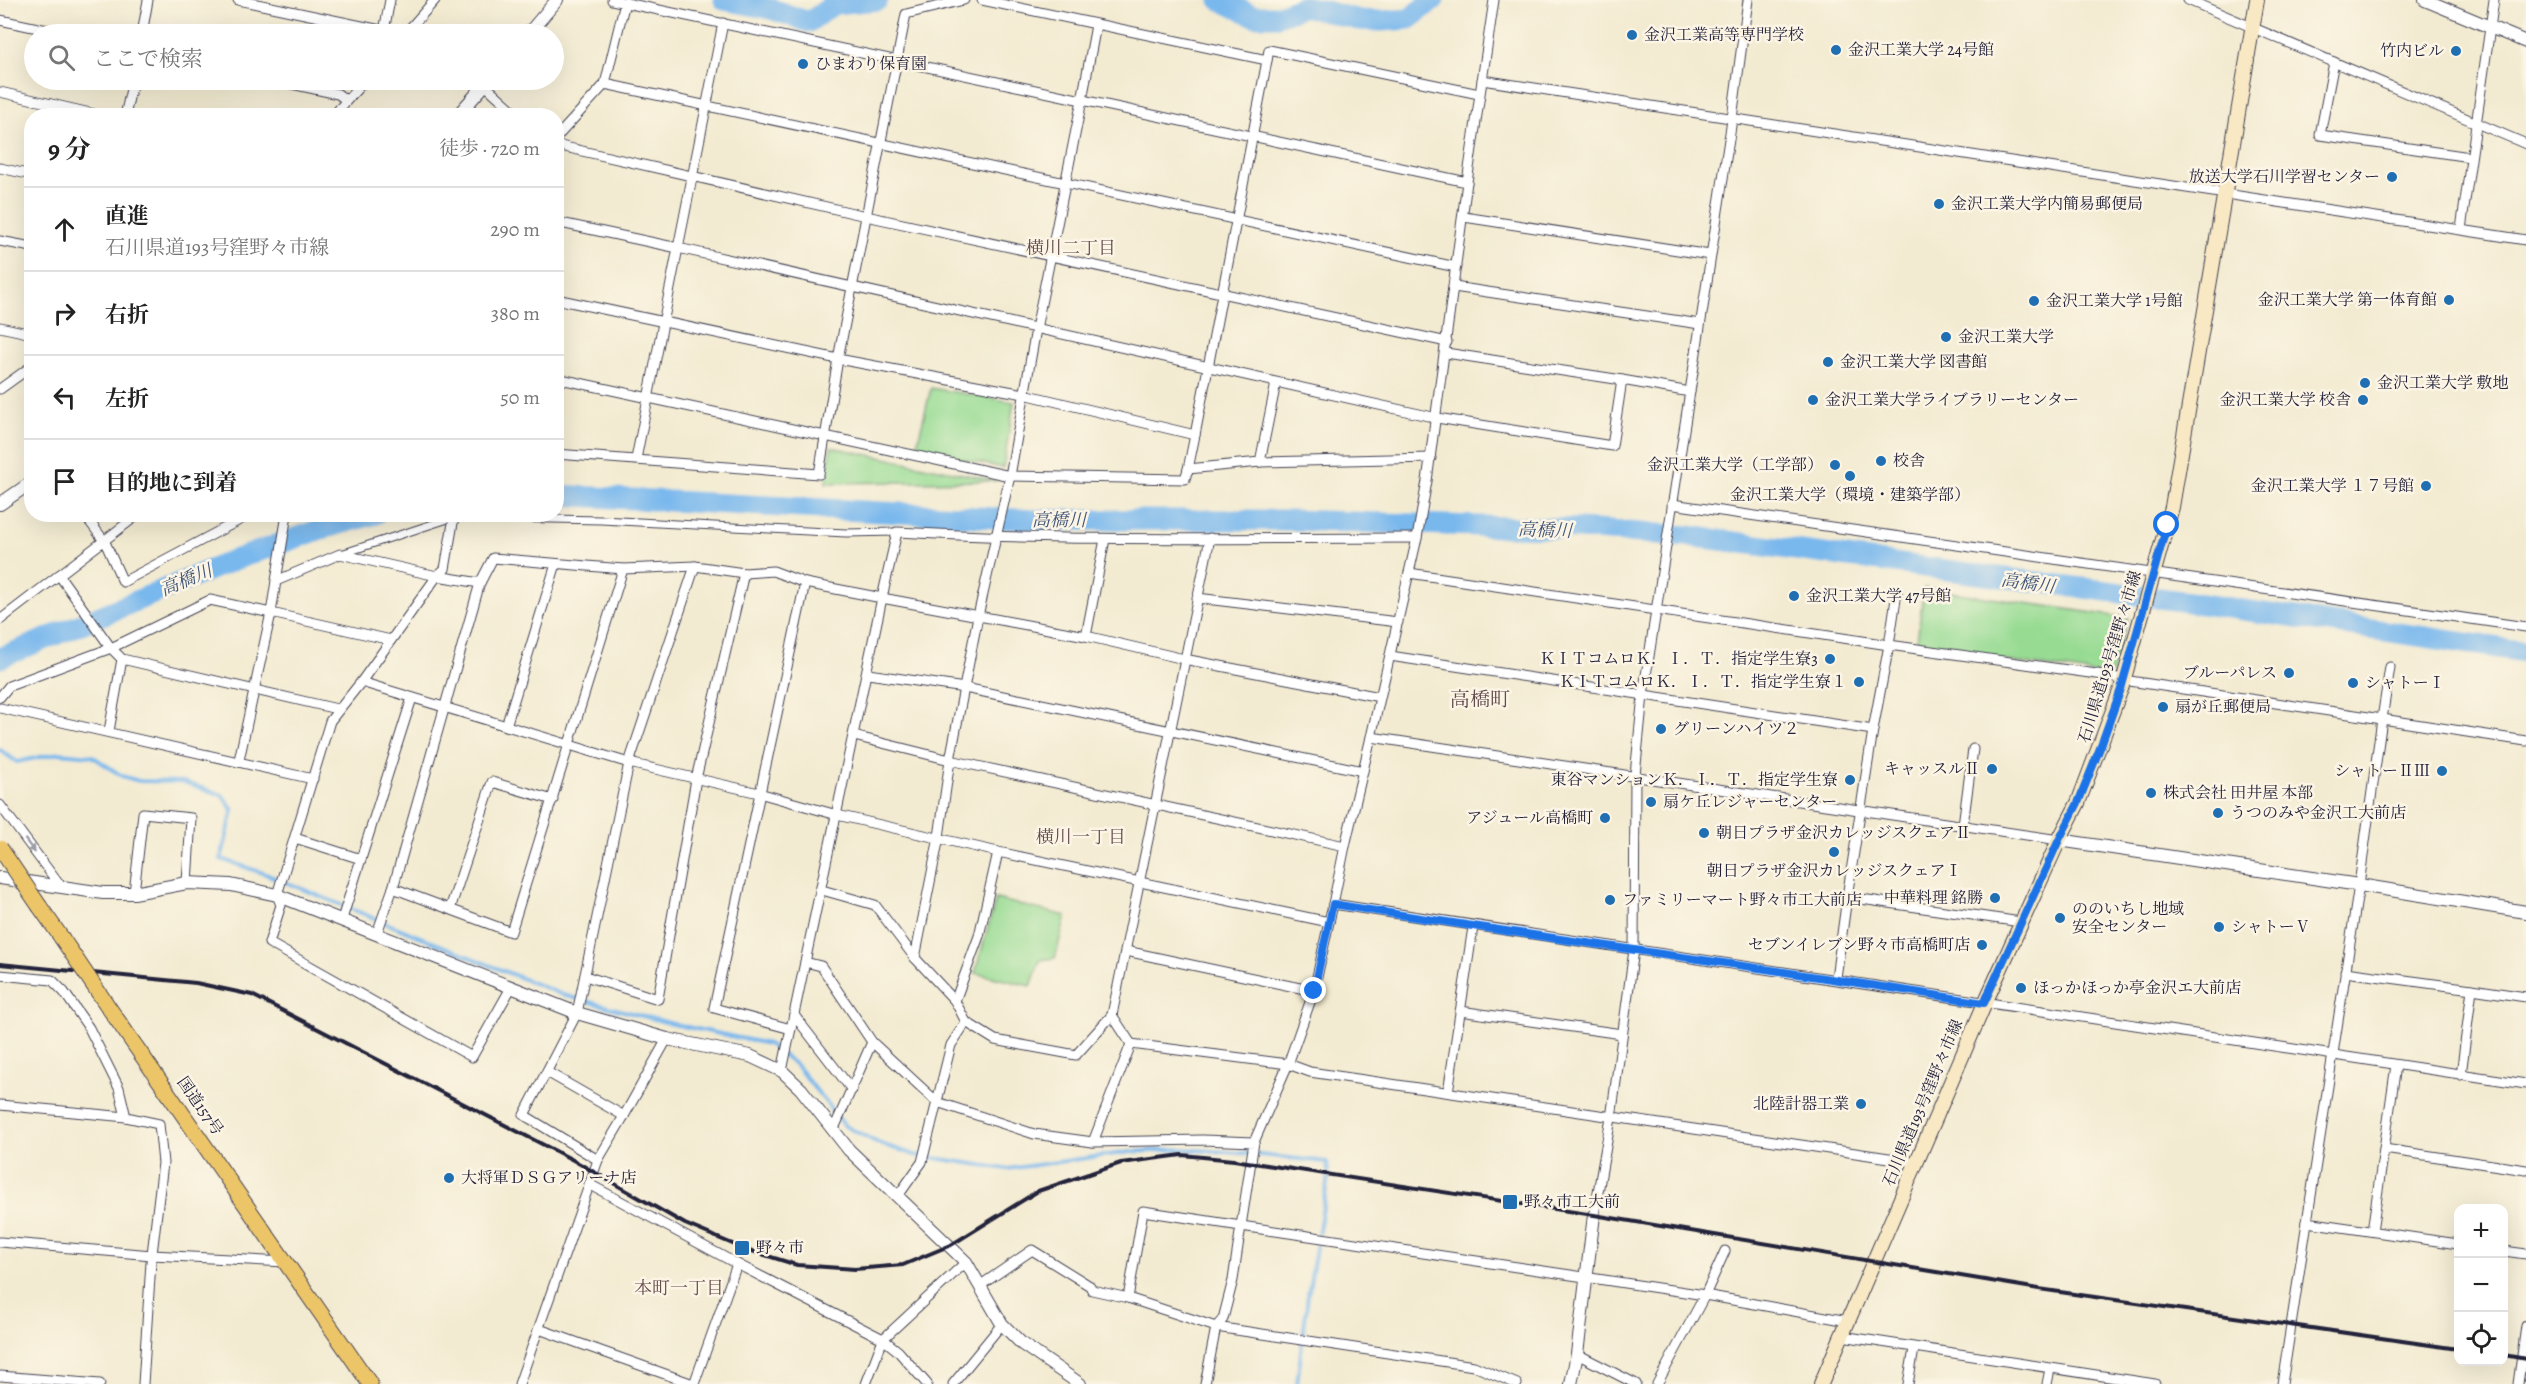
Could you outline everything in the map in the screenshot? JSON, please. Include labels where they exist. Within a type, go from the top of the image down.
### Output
[{"type":"highway","name":"国道157号","points":[[0,848],[370,1384]]},
{"type":"main road","name":"石川県道193号窪野々市線","points":[[1821,1384],[1984,1003],[2078,803],[2123,680],[2172,507],[2257,0]]},
{"type":"street","points":[[144,24],[148,0]]},
{"type":"street","points":[[238,0],[281,4],[355,24]]},
{"type":"street","points":[[386,24],[390,0]]},
{"type":"street","points":[[414,24],[435,0]]},
{"type":"street","points":[[537,24],[557,0]]},
{"type":"street","points":[[612,0],[1467,182]]},
{"type":"street","points":[[564,454],[819,474],[838,359],[906,14],[964,0]]},
{"type":"street","points":[[982,0],[1267,60]]},
{"type":"street","points":[[1205,1384],[1216,1327],[1223,1319],[1233,1280],[1254,1145],[1288,1064],[1314,991],[1345,846],[1417,538],[1437,418],[1479,94],[1494,0]]},
{"type":"street","points":[[1571,1384],[1634,950],[1635,775],[1643,695],[1732,118],[1748,0]]},
{"type":"street","points":[[2188,0],[2526,144]]},
{"type":"street","points":[[2425,0],[2526,42]]},
{"type":"street","points":[[2461,230],[2494,0]]},
{"type":"street","points":[[564,129],[605,84],[625,2]]},
{"type":"street","points":[[0,20],[24,25]]},
{"type":"street","points":[[636,459],[723,23]]},
{"type":"street","points":[[915,958],[939,837],[950,760],[978,616],[1008,488],[1036,329],[1096,25]]},
{"type":"street","points":[[564,380],[1010,476],[1185,479],[1209,368],[1269,50],[1479,94]]},
{"type":"street","points":[[2334,62],[2320,135],[2470,157]]},
{"type":"street","points":[[1482,80],[2526,240]]},
{"type":"street","points":[[605,84],[1456,267]]},
{"type":"street","points":[[127,108],[131,90]]},
{"type":"street","points":[[323,90],[338,93],[346,100]]},
{"type":"street","points":[[340,108],[355,90]]},
{"type":"street","points":[[464,108],[480,90]]},
{"type":"street","points":[[495,90],[511,108]]},
{"type":"street","points":[[0,92],[69,108]]},
{"type":"street","points":[[564,147],[866,216],[1447,342]]},
{"type":"street","points":[[0,168],[24,173]]},
{"type":"street","points":[[1464,217],[1710,255]]},
{"type":"street","points":[[564,224],[1437,418],[1611,446],[1622,380]]},
{"type":"street","points":[[0,241],[24,246]]},
{"type":"street","points":[[1454,287],[1700,324]]},
{"type":"street","points":[[564,301],[838,359],[1024,394],[1195,435]]},
{"type":"street","points":[[0,327],[24,332]]},
{"type":"street","points":[[1446,353],[1690,392]]},
{"type":"street","points":[[0,389],[24,372]]},
{"type":"street","points":[[1260,462],[1276,383]]},
{"type":"street","points":[[1188,469],[1260,462],[1431,458]]},
{"type":"street","points":[[0,504],[24,488]]},
{"type":"street","points":[[1672,504],[2526,627]]},
{"type":"street","points":[[564,519],[997,538],[1417,538]]},
{"type":"street","points":[[90,522],[105,542],[123,582],[236,522]]},
{"type":"street","points":[[0,620],[129,522]]},
{"type":"street","points":[[239,760],[271,613],[287,522]]},
{"type":"street","points":[[277,578],[340,554],[439,522]]},
{"type":"street","points":[[453,522],[445,569],[437,576],[330,721],[280,885],[281,905],[269,944],[472,1057],[512,986]]},
{"type":"street","points":[[783,1067],[897,532]]},
{"type":"street","points":[[822,890],[875,905],[915,958],[955,1001],[966,1022],[995,1040],[1076,1054],[1112,1015],[1209,538]]},
{"type":"street","points":[[1086,636],[1105,539]]},
{"type":"street","points":[[340,554],[437,576],[480,583]]},
{"type":"street","points":[[378,929],[393,888],[480,583],[493,558],[622,569],[695,566],[744,573],[773,571],[805,583],[1086,636],[1184,659],[1380,697]]},
{"type":"street","points":[[506,726],[556,564]]},
{"type":"street","points":[[598,1160],[524,1114],[548,1072],[577,1010],[629,764],[695,566]]},
{"type":"street","points":[[393,888],[511,932],[570,746],[622,569]]},
{"type":"street","points":[[585,976],[658,999],[696,778],[744,573]]},
{"type":"street","points":[[1409,573],[2111,676],[2123,680],[2526,741]]},
{"type":"street","points":[[59,574],[111,648],[122,659],[337,709]]},
{"type":"street","points":[[791,1029],[714,1008],[805,583]]},
{"type":"street","points":[[1836,978],[1873,730],[1897,592]]},
{"type":"street","points":[[1197,598],[1398,622]]},
{"type":"street","points":[[0,697],[9,686],[111,648],[210,600],[391,640]]},
{"type":"street","points":[[1390,656],[1873,730]]},
{"type":"street","points":[[109,731],[122,659]]},
{"type":"street","points":[[2282,1384],[2360,885],[2390,667]]},
{"type":"street","points":[[868,674],[964,688],[1363,771]]},
{"type":"street","points":[[361,682],[629,764],[759,793],[837,815],[998,852],[1329,922]]},
{"type":"street","points":[[344,911],[412,698]]},
{"type":"street","points":[[0,708],[313,778]]},
{"type":"street","points":[[854,736],[1156,807],[1345,846]]},
{"type":"street","points":[[1371,737],[1635,775],[1862,812],[1963,825],[2526,912]]},
{"type":"street","points":[[1963,825],[1973,749]]},
{"type":"street","points":[[450,909],[492,782],[553,800]]},
{"type":"street","points":[[0,806],[61,887]]},
{"type":"street","points":[[134,893],[142,813],[191,818],[187,883]]},
{"type":"street","points":[[295,838],[361,859]]},
{"type":"street","points":[[955,1001],[979,936],[998,852]]},
{"type":"street","points":[[0,878],[103,893],[134,893],[187,883],[280,885],[512,986],[577,1010],[667,1040],[750,1056],[783,1067],[849,1150],[966,1262],[1002,1324],[1022,1344],[1080,1384]]},
{"type":"street","points":[[1848,897],[2022,922]]},
{"type":"street","points":[[1333,904],[1473,927],[1836,978],[1984,1003],[2526,1084]]},
{"type":"street","points":[[1448,1092],[1473,927]]},
{"type":"street","points":[[1126,951],[1314,991]]},
{"type":"street","points":[[805,962],[821,966],[872,1042],[937,1102],[1034,1134],[1093,1142],[1203,1140],[1254,1145]]},
{"type":"street","points":[[2345,972],[2526,997]]},
{"type":"street","points":[[0,975],[52,980],[64,992],[89,1028],[119,1088],[126,1117]]},
{"type":"street","points":[[2461,1075],[2472,989]]},
{"type":"street","points":[[1460,1011],[1622,1034]]},
{"type":"street","points":[[794,1015],[852,1090]]},
{"type":"street","points":[[1112,1015],[1131,1044],[1288,1064],[1310,1072],[1916,1162]]},
{"type":"street","points":[[898,1196],[924,1157],[951,1045],[966,1022]]},
{"type":"street","points":[[519,1384],[598,1160],[667,1040]]},
{"type":"street","points":[[834,1129],[872,1042]]},
{"type":"street","points":[[1093,1142],[1131,1044]]},
{"type":"street","points":[[2372,1231],[2396,1065]]},
{"type":"street","points":[[548,1072],[624,1116]]},
{"type":"street","points":[[0,1105],[126,1117],[159,1124],[163,1163],[152,1255],[143,1384]]},
{"type":"street","points":[[2384,1149],[2526,1170]]},
{"type":"street","points":[[589,1184],[737,1264],[884,1339],[898,1350],[927,1384]]},
{"type":"street","points":[[1128,1298],[1143,1211],[1316,1235],[1705,1295],[1848,1321]]},
{"type":"street","points":[[2307,1222],[2454,1243]]},
{"type":"street","points":[[0,1242],[152,1255],[285,1262]]},
{"type":"street","points":[[981,1285],[1032,1250],[1090,1286],[1092,1290],[1128,1298],[1216,1327],[1474,1366],[1517,1384]]},
{"type":"street","points":[[1657,1384],[1705,1295],[1725,1251]]},
{"type":"street","points":[[2508,1252],[2526,1254]]},
{"type":"street","points":[[866,1384],[884,1339],[966,1262]]},
{"type":"street","points":[[539,1329],[694,1384],[737,1264]]},
{"type":"street","points":[[953,1384],[1002,1324]]},
{"type":"street","points":[[2518,1384],[2526,1326]]},
{"type":"street","points":[[1842,1336],[2155,1384]]},
{"type":"street","points":[[1908,1384],[1914,1348]]},
{"type":"street","points":[[1577,1354],[1636,1384]]},
{"type":"street","points":[[2047,1384],[2050,1369]]},
{"type":"street","points":[[0,1376],[100,1384]]},
{"type":"green space","points":[[931,388],[1014,402],[1003,468],[916,449]]},
{"type":"green space","points":[[831,447],[997,481],[826,483]]},
{"type":"green space","points":[[1924,588],[2128,618],[2111,676],[1916,648]]},
{"type":"green space","points":[[996,899],[1066,916],[1055,958],[1040,960],[1031,986],[975,973]]},
{"type":"waterway","points":[[724,0],[771,9],[809,22],[834,4],[878,0]]},
{"type":"waterway","points":[[1220,0],[1254,16],[1277,16],[1305,6],[1359,20],[1382,21],[1409,19],[1434,0]]},
{"type":"waterway","name":"高橋川","points":[[564,495],[1035,520],[1288,520],[1579,529],[1689,536],[2182,601],[2526,652]]},
{"type":"waterway","name":"高橋川","points":[[0,658],[234,560],[347,522]]},
{"type":"waterway","points":[[0,750],[17,762],[59,753],[92,756],[122,776],[139,781],[183,782],[222,795],[233,810],[221,859],[263,873],[563,995],[673,1024],[768,1044],[795,1064],[845,1126],[880,1144],[915,1155],[1007,1169],[1130,1152],[1182,1149],[1327,1162],[1328,1172]]},
{"type":"waterway","points":[[1297,1384],[1308,1295],[1328,1177]]},
{"type":"railway","points":[[0,964],[196,983],[252,995],[573,1160],[685,1224],[742,1248],[797,1265],[855,1269],[903,1265],[951,1245],[1038,1191],[1121,1163],[1182,1155],[1234,1160],[1594,1215],[2039,1289],[2454,1348]]},
{"type":"railway","points":[[2508,1356],[2526,1359]]},
{"type":"place","name":"金沢工業高等専門学校","points":[[1632,35]]},
{"type":"place","name":"金沢工業大学 24号館","points":[[1836,50]]},
{"type":"place","name":"竹内ビル","points":[[2456,51]]},
{"type":"place","name":"ひまわり保育園","points":[[803,64]]},
{"type":"place","name":"放送大学石川学習センター","points":[[2392,177]]},
{"type":"place","name":"金沢工業大学内簡易郵便局","points":[[1939,204]]},
{"type":"place","name":"金沢工業大学 第一体育館","points":[[2449,300]]},
{"type":"place","name":"金沢工業大学 1号館","points":[[2034,301]]},
{"type":"place","name":"金沢工業大学","points":[[1946,337]]},
{"type":"place","name":"金沢工業大学 図書館","points":[[1828,362]]},
{"type":"place","name":"金沢工業大学 敷地","points":[[2365,383]]},
{"type":"place","name":"金沢工業大学ライブラリーセンター","points":[[1813,400]]},
{"type":"place","name":"金沢工業大学 校舎","points":[[2363,400]]},
{"type":"place","name":"校舎","points":[[1881,461]]},
{"type":"place","name":"金沢工業大学（工学部）","points":[[1835,465]]},
{"type":"place","name":"金沢工業大学（環境・建築学部）","points":[[1850,476]]},
{"type":"place","name":"金沢工業大学 １７号館","points":[[2426,486]]},
{"type":"place","name":"金沢工業大学 47号館","points":[[1794,596]]},
{"type":"place","name":"ＫＩＴコムロＫ．Ｉ．Ｔ．指定学生寮3","points":[[1830,659]]},
{"type":"place","name":"ブルーパレス","points":[[2289,673]]},
{"type":"place","name":"ＫＩＴコムロＫ．Ｉ．Ｔ．指定学生寮１","points":[[1859,682]]},
{"type":"place","name":"シャトーⅠ","points":[[2353,683]]},
{"type":"place","name":"扇が丘郵便局","points":[[2163,707]]},
{"type":"place","name":"グリーンハイツ２","points":[[1661,729]]},
{"type":"place","name":"キャッスルⅡ","points":[[1992,769]]},
{"type":"place","name":"シャトーⅡⅢ","points":[[2442,771]]},
{"type":"place","name":"東谷マンションＫ．Ｉ．Ｔ．指定学生寮","points":[[1850,780]]},
{"type":"place","name":"株式会社 田井屋 本部","points":[[2151,793]]},
{"type":"place","name":"扇ケ丘レジャーセンター","points":[[1651,802]]},
{"type":"place","name":"うつのみや金沢工大前店","points":[[2218,813]]},
{"type":"place","name":"アジュール高橋町","points":[[1605,818]]},
{"type":"place","name":"朝日プラザ金沢カレッジスクェアⅡ","points":[[1704,833]]},
{"type":"place","name":"朝日プラザ金沢カレッジスクェアⅠ","points":[[1834,852]]},
{"type":"place","name":"中華料理 銘勝","points":[[1995,898]]},
{"type":"place","name":"ファミリーマート野々市工大前店","points":[[1610,900]]},
{"type":"place","name":"ののいちし地域 安全センター","points":[[2060,918]]},
{"type":"place","name":"シャトーⅤ","points":[[2219,927]]},
{"type":"place","name":"セブンイレブン野々市高橋町店","points":[[1982,945]]},
{"type":"place","name":"ほっかほっか亭金沢エ大前店","points":[[2021,988]]},
{"type":"place","name":"北陸計器工業","points":[[1861,1104]]},
{"type":"place","name":"大将軍ＤＳＧアリーナ店","points":[[449,1178]]},
{"type":"place","name":"野々市工大前","points":[[1510,1202]]},
{"type":"place","name":"野々市","points":[[742,1248]]},
{"type":"district","name":"横川二丁目","points":[[1071,248]]},
{"type":"district","name":"高橋町","points":[[1480,699]]},
{"type":"district","name":"横川一丁目","points":[[1081,837]]},
{"type":"district","name":"本町一丁目","points":[[679,1288]]},
{"type":"route","points":[[1314,991],[1333,904],[1473,927],[1836,978],[1984,1003],[2078,803],[2100,748],[2121,689],[2167,525]]}]
